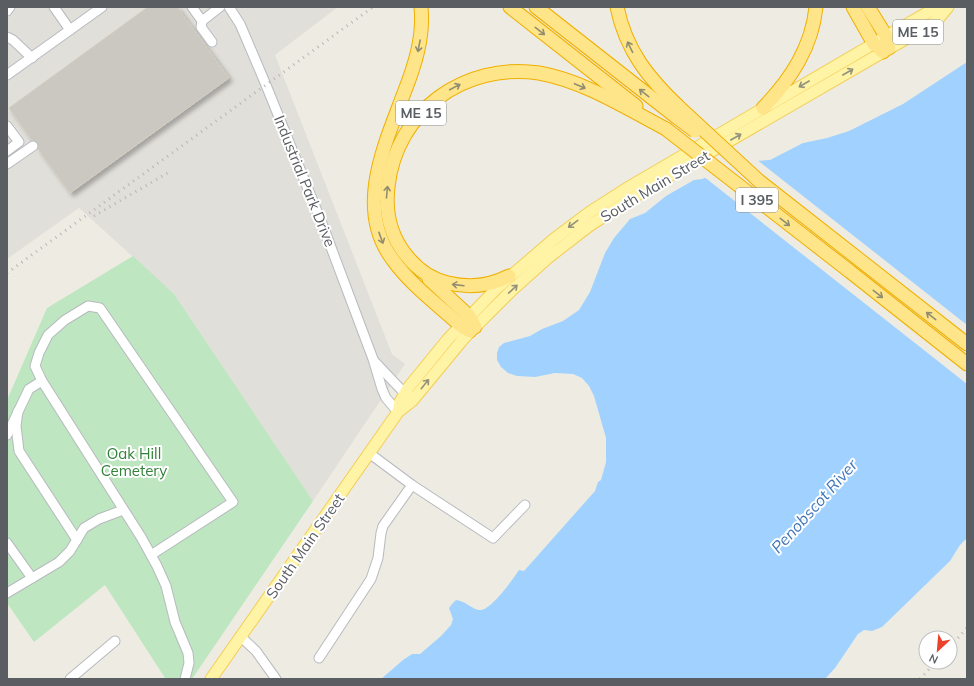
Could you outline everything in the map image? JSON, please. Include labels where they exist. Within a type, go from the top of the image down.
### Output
[{"type":"highway","points":[[421,7],[422,27],[419,47],[410,79],[380,163],[375,190],[375,214],[380,238],[392,259],[408,277],[468,325]]},
{"type":"highway","name":"I 395","points":[[510,7],[967,364]]},
{"type":"highway","points":[[536,7],[678,112]]},
{"type":"highway","points":[[617,7],[625,36],[634,55],[678,112]]},
{"type":"highway","points":[[763,108],[789,76],[803,55],[812,30],[816,7]]},
{"type":"highway","name":"ME 15","points":[[853,7],[883,45]]},
{"type":"highway","points":[[868,7],[883,45]]},
{"type":"highway","name":"ME 15","points":[[510,276],[490,284],[461,286],[439,280],[418,269],[400,247],[390,223],[387,199],[390,175],[397,151],[408,130],[423,111],[450,89],[472,79],[485,75],[509,72],[538,73],[581,85],[666,129]]},
{"type":"highway","name":"I 395","points":[[678,112],[759,182],[965,342]]},
{"type":"highway","points":[[418,269],[468,325]]},
{"type":"main road","name":"South Main Street","points":[[468,325],[576,236],[607,214],[883,45],[927,13],[942,7]]},
{"type":"main road","name":"South Main Street","points":[[211,679],[398,412],[400,402],[408,397],[421,371],[468,325],[510,276],[554,239],[603,203],[637,181],[763,108],[883,45],[933,23],[948,7]]},
{"type":"street","points":[[7,11],[10,7]]},
{"type":"street","points":[[7,75],[102,7]]},
{"type":"street","points":[[192,7],[202,21]]},
{"type":"street","points":[[212,42],[201,27],[202,21],[220,7]]},
{"type":"street","name":"Industrial Park Drive","points":[[229,7],[240,24],[323,226],[373,359],[384,394],[398,412]]},
{"type":"street","points":[[55,8],[70,30]]},
{"type":"street","points":[[7,37],[13,40],[32,58]]},
{"type":"street","points":[[7,126],[19,142],[7,151]]},
{"type":"street","points":[[7,164],[33,146]]},
{"type":"street","points":[[152,555],[233,502],[100,308],[88,306],[65,320],[48,335],[39,353],[35,366],[42,381],[152,555],[166,586],[174,622],[188,653],[189,663],[185,679]]},
{"type":"street","name":"Industrial Park Drive","points":[[373,359],[408,397]]},
{"type":"street","points":[[7,435],[29,389],[42,381]]},
{"type":"street","points":[[18,411],[16,426],[19,451],[77,540]]},
{"type":"street","points":[[370,453],[412,485],[492,538],[525,505]]},
{"type":"street","points":[[319,658],[371,579],[378,558],[381,533],[387,520],[412,485]]},
{"type":"street","points":[[7,594],[59,562],[70,551],[84,528],[99,519],[123,510]]},
{"type":"street","points":[[7,543],[32,578]]},
{"type":"street","points":[[241,637],[256,651],[276,679]]},
{"type":"street","points":[[70,679],[115,642]]},
{"type":"shaded area","points":[[7,7],[338,7],[275,55],[392,354],[405,364],[313,501],[174,294],[79,208],[7,259]]},
{"type":"green space","name":"Oak Hill Cemetery","points":[[133,256],[174,294],[313,501],[192,679],[164,679],[165,678],[105,585],[34,642],[7,603],[7,400],[47,308]]},
{"type":"water","name":"Penobscot River","points":[[967,62],[967,538],[960,545],[950,561],[882,627],[872,631],[864,630],[858,634],[835,668],[825,679],[381,679],[403,660],[412,654],[420,654],[441,636],[451,625],[453,619],[449,608],[456,600],[479,610],[484,609],[495,601],[519,570],[524,571],[595,491],[598,482],[601,480],[606,462],[606,438],[594,396],[589,386],[582,378],[573,374],[555,373],[535,377],[517,376],[508,373],[501,367],[497,360],[499,347],[504,343],[530,336],[542,329],[563,321],[579,310],[590,292],[605,253],[614,238],[630,219],[645,213],[666,196],[694,180],[702,179],[732,167],[756,161],[770,160],[803,143],[827,138],[849,131],[903,104]]},
{"type":"pier","points":[[756,159],[967,325],[967,384],[703,176],[732,165]]},
{"type":"building","points":[[148,7],[177,7],[229,78],[70,193],[38,149],[38,142],[32,140],[9,108]]},
{"type":"railway","points":[[7,273],[373,7]]},
{"type":"railway","points":[[94,216],[171,171]]},
{"type":"railway","points":[[958,638],[967,628]]},
{"type":"railway","points":[[920,679],[928,670]]}]
